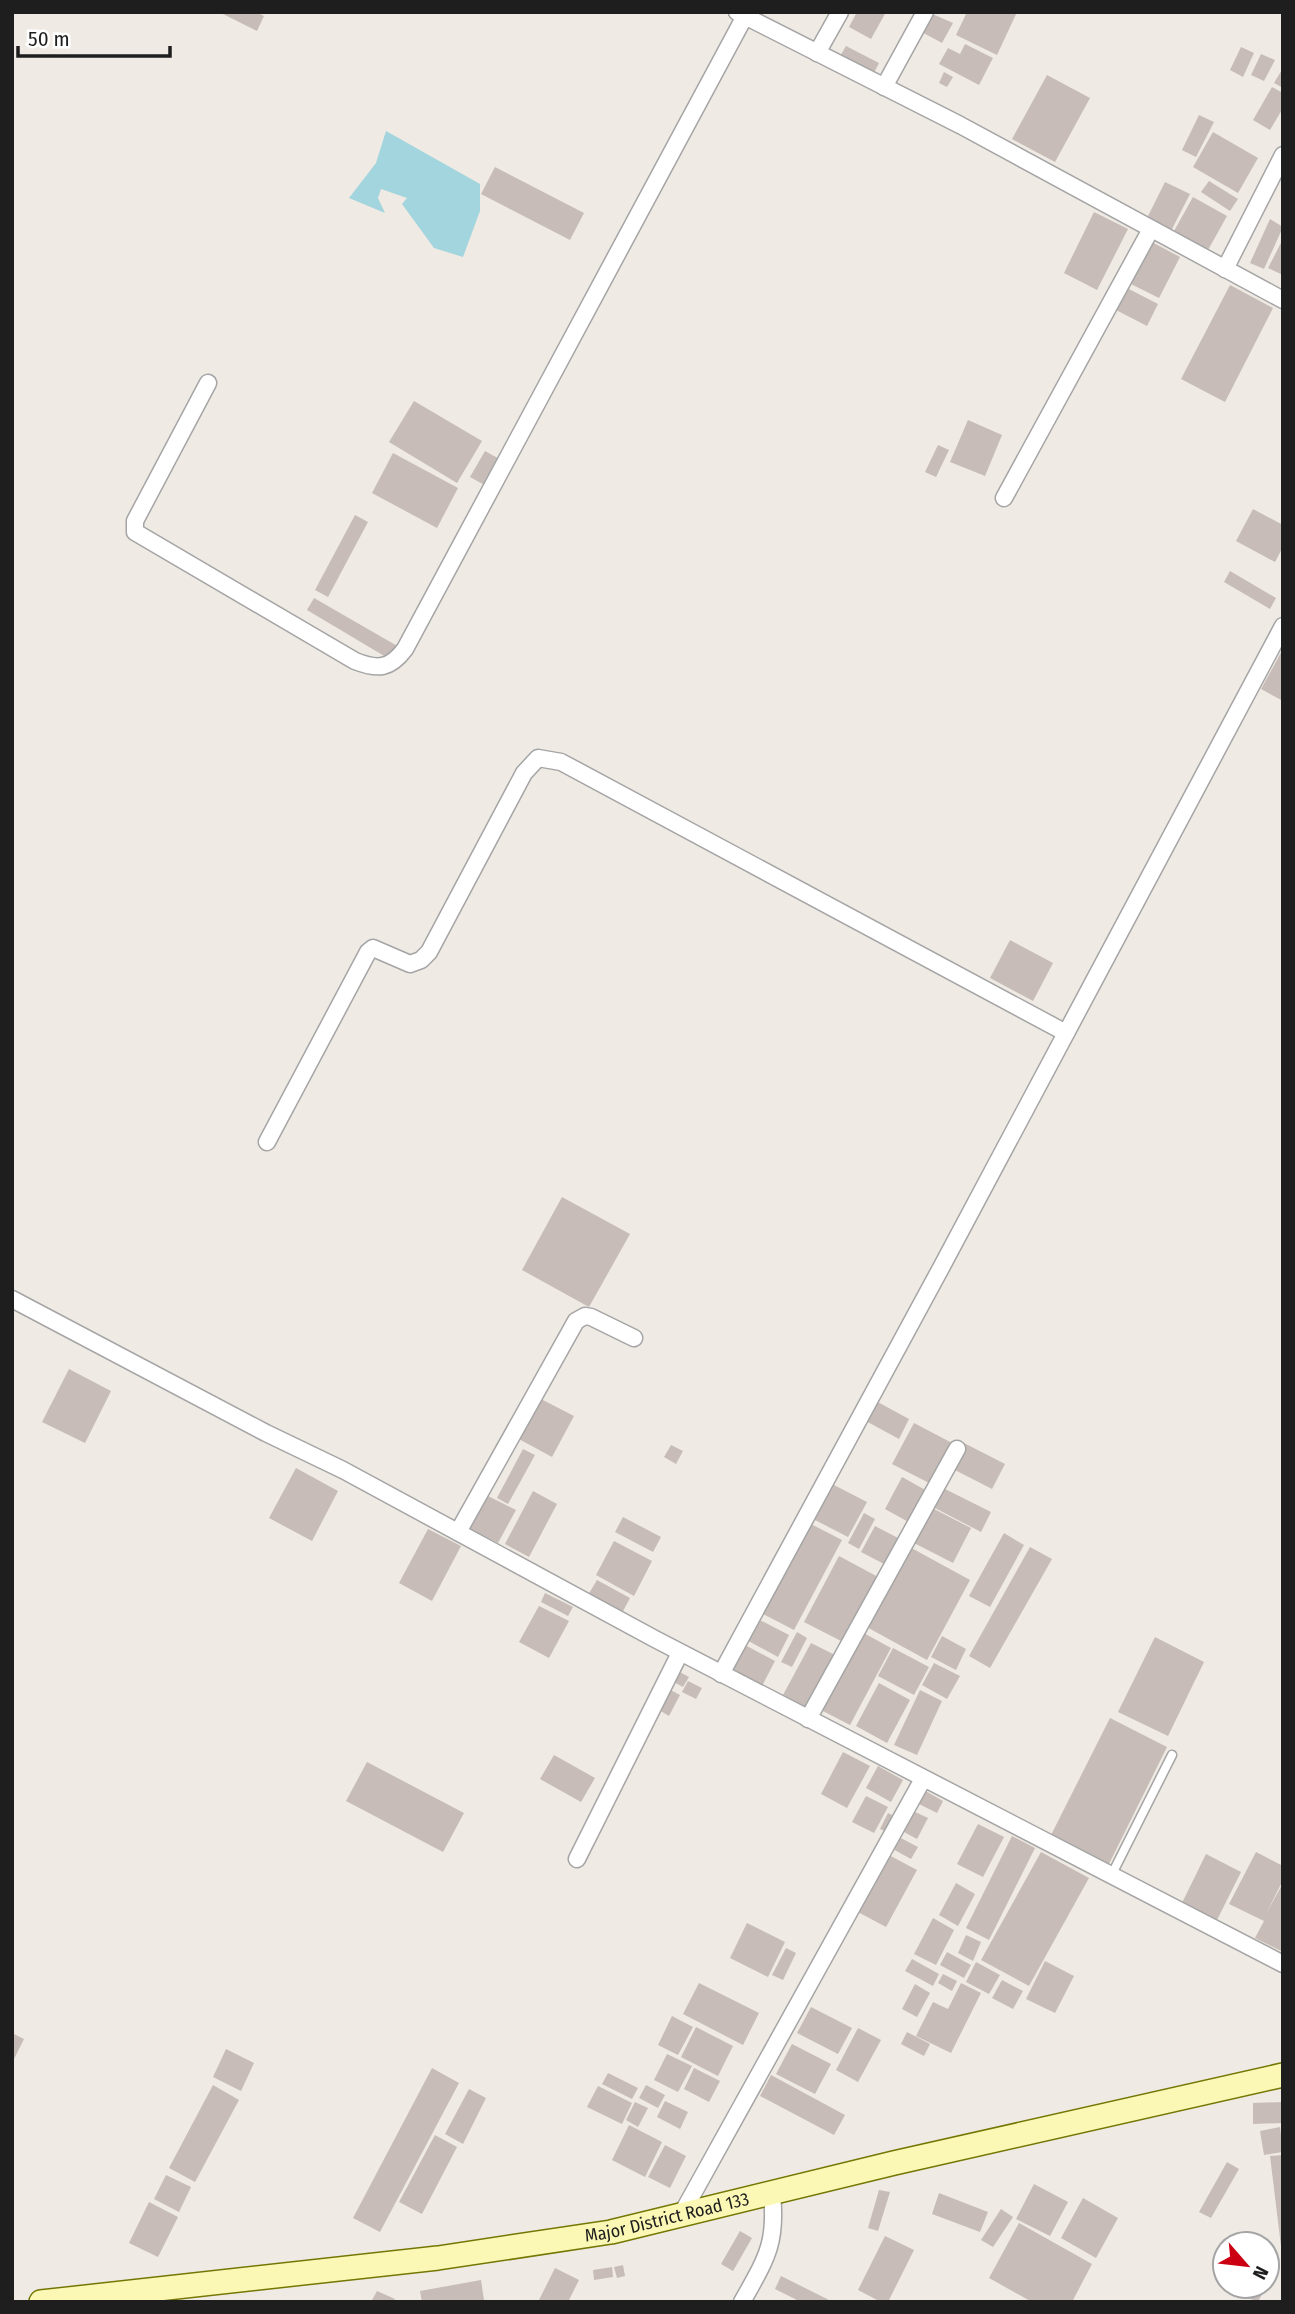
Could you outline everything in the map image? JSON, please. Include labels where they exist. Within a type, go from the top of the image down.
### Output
[{"type":"main road","name":"Major District Road 133","points":[[41,2302],[438,2258],[611,2232],[894,2163],[1283,2075]]},
{"type":"street","points":[[817,53],[840,12]]},
{"type":"street","points":[[884,87],[925,12]]},
{"type":"street","points":[[208,383],[135,521],[135,532],[355,661],[383,668],[395,662],[741,14],[884,87],[1283,300]]},
{"type":"street","points":[[1225,268],[1283,155]]},
{"type":"street","points":[[1004,498],[1151,229]]},
{"type":"street","points":[[721,1674],[1280,637]]},
{"type":"street","points":[[267,1142],[368,953],[373,948],[410,964],[421,960],[429,952],[524,773],[538,758],[561,762],[1066,1033]]},
{"type":"street","points":[[12,1299],[458,1532],[680,1653],[1283,1964]]},
{"type":"street","points":[[458,1532],[576,1321],[585,1316],[591,1317],[634,1338]]},
{"type":"street","points":[[808,1719],[957,1449]]},
{"type":"street","points":[[577,1859],[680,1653]]},
{"type":"street","points":[[680,2217],[923,1779]]},
{"type":"street","points":[[742,2302],[772,2244],[775,2225],[772,2194]]},
{"type":"lane","points":[[1111,1876],[1172,1755]]},
{"type":"water","points":[[386,131],[480,184],[480,211],[463,257],[434,248],[402,204],[407,198],[381,189],[378,198],[385,213],[349,198],[376,163]]},
{"type":"building","points":[[219,12],[256,12],[264,16],[257,31]]},
{"type":"building","points":[[857,12],[886,12],[871,39],[849,27]]},
{"type":"building","points":[[928,12],[953,23],[942,43],[918,30]]},
{"type":"building","points":[[967,12],[1017,12],[997,55],[956,35]]},
{"type":"building","points":[[965,44],[993,58],[979,85],[939,64],[948,48],[960,54]]},
{"type":"building","points":[[846,46],[879,63],[873,75],[839,58]]},
{"type":"building","points":[[1241,47],[1254,53],[1243,77],[1230,70]]},
{"type":"building","points":[[1261,54],[1275,60],[1264,81],[1251,75]]},
{"type":"building","points":[[1283,68],[1283,88],[1274,83]]},
{"type":"building","points":[[944,72],[953,77],[947,87],[939,83]]},
{"type":"building","points":[[1047,75],[1090,98],[1055,162],[1012,139]]},
{"type":"building","points":[[1272,87],[1283,93],[1283,108],[1270,130],[1253,120]]},
{"type":"building","points":[[1199,115],[1214,122],[1196,157],[1182,150]]},
{"type":"building","points":[[1213,132],[1258,158],[1238,193],[1193,167]]},
{"type":"building","points":[[495,167],[584,213],[570,240],[481,194]]},
{"type":"building","points":[[1209,181],[1238,199],[1230,211],[1201,192]]},
{"type":"building","points":[[1165,182],[1190,194],[1171,231],[1147,218]]},
{"type":"building","points":[[1193,197],[1227,216],[1208,250],[1174,231]]},
{"type":"building","points":[[1094,212],[1128,229],[1097,290],[1064,273]]},
{"type":"building","points":[[1270,219],[1283,227],[1264,269],[1250,263]]},
{"type":"building","points":[[1283,239],[1283,275],[1268,268]]},
{"type":"building","points":[[1148,240],[1180,257],[1159,298],[1127,282]]},
{"type":"building","points":[[1230,285],[1273,308],[1225,402],[1181,379]]},
{"type":"building","points":[[1125,287],[1158,304],[1147,326],[1114,309]]},
{"type":"building","points":[[414,401],[482,441],[457,483],[389,442]]},
{"type":"building","points":[[968,420],[1002,435],[985,476],[950,462]]},
{"type":"building","points":[[938,445],[949,450],[936,477],[925,472]]},
{"type":"building","points":[[485,451],[503,461],[488,487],[470,477]]},
{"type":"building","points":[[393,453],[458,488],[437,528],[372,493]]},
{"type":"building","points":[[1253,509],[1283,525],[1283,547],[1275,562],[1236,541]]},
{"type":"building","points":[[355,515],[368,522],[328,597],[315,590]]},
{"type":"building","points":[[1230,571],[1276,598],[1270,609],[1224,582]]},
{"type":"building","points":[[314,598],[399,647],[391,660],[307,610]]},
{"type":"building","points":[[1283,649],[1283,701],[1261,689]]},
{"type":"building","points":[[1010,940],[1053,963],[1033,1001],[990,978]]},
{"type":"building","points":[[562,1197],[630,1234],[589,1307],[522,1270]]},
{"type":"building","points":[[69,1369],[111,1391],[85,1443],[42,1422]]},
{"type":"building","points":[[539,1398],[574,1416],[552,1457],[517,1438]]},
{"type":"building","points":[[874,1400],[909,1419],[899,1439],[864,1420]]},
{"type":"building","points":[[914,1423],[954,1444],[933,1485],[892,1464]]},
{"type":"building","points":[[964,1443],[1005,1464],[992,1489],[951,1468]]},
{"type":"building","points":[[671,1445],[683,1451],[676,1464],[664,1457]]},
{"type":"building","points":[[523,1449],[535,1455],[508,1504],[497,1498]]},
{"type":"building","points":[[296,1468],[338,1491],[312,1541],[269,1518]]},
{"type":"building","points":[[902,1477],[929,1492],[912,1524],[885,1509]]},
{"type":"building","points":[[832,1484],[867,1502],[848,1537],[813,1519]]},
{"type":"building","points":[[943,1488],[991,1512],[981,1532],[933,1507]]},
{"type":"building","points":[[533,1491],[557,1504],[529,1557],[505,1544]]},
{"type":"building","points":[[484,1494],[516,1510],[498,1543],[466,1527]]},
{"type":"building","points":[[932,1508],[971,1528],[953,1563],[914,1543]]},
{"type":"building","points":[[864,1513],[875,1519],[859,1549],[848,1543]]},
{"type":"building","points":[[623,1517],[661,1537],[653,1552],[615,1532]]},
{"type":"building","points":[[809,1523],[842,1540],[794,1630],[761,1613]]},
{"type":"building","points":[[875,1526],[898,1538],[884,1564],[861,1552]]},
{"type":"building","points":[[428,1529],[461,1546],[432,1601],[399,1583]]},
{"type":"building","points":[[1004,1533],[1024,1545],[990,1607],[969,1596]]},
{"type":"building","points":[[614,1541],[652,1561],[634,1596],[596,1575]]},
{"type":"building","points":[[906,1545],[970,1580],[927,1660],[863,1625]]},
{"type":"building","points":[[1030,1547],[1052,1559],[990,1668],[969,1656]]},
{"type":"building","points":[[839,1556],[880,1578],[845,1643],[804,1622]]},
{"type":"building","points":[[597,1580],[630,1598],[622,1613],[588,1595]]},
{"type":"building","points":[[545,1593],[573,1607],[568,1616],[541,1602]]},
{"type":"building","points":[[539,1606],[569,1621],[549,1658],[519,1642]]},
{"type":"building","points":[[754,1617],[789,1635],[778,1657],[743,1638]]},
{"type":"building","points":[[860,1631],[891,1648],[850,1725],[819,1709]]},
{"type":"building","points":[[797,1632],[807,1638],[792,1667],[781,1662]]},
{"type":"building","points":[[942,1636],[966,1649],[956,1670],[931,1657]]},
{"type":"building","points":[[1155,1637],[1204,1662],[1168,1736],[1118,1712]]},
{"type":"building","points":[[811,1643],[839,1657],[811,1710],[783,1695]]},
{"type":"building","points":[[745,1645],[775,1661],[762,1686],[731,1670]]},
{"type":"building","points":[[893,1648],[929,1667],[914,1695],[878,1676]]},
{"type":"building","points":[[934,1663],[960,1676],[947,1699],[922,1685]]},
{"type":"building","points":[[676,1670],[689,1677],[683,1687],[670,1680]]},
{"type":"building","points":[[688,1681],[702,1688],[696,1699],[682,1692]]},
{"type":"building","points":[[879,1683],[910,1700],[887,1743],[856,1726]]},
{"type":"building","points":[[665,1687],[680,1695],[669,1716],[654,1707]]},
{"type":"building","points":[[920,1690],[942,1701],[917,1755],[894,1745]]},
{"type":"building","points":[[1110,1718],[1167,1747],[1108,1866],[1050,1837]]},
{"type":"building","points":[[843,1752],[870,1766],[847,1808],[821,1794]]},
{"type":"building","points":[[554,1755],[595,1778],[581,1802],[540,1779]]},
{"type":"building","points":[[367,1762],[464,1813],[443,1852],[346,1801]]},
{"type":"building","points":[[878,1766],[903,1780],[891,1802],[866,1788]]},
{"type":"building","points":[[922,1789],[943,1801],[937,1813],[915,1802]]},
{"type":"building","points":[[866,1796],[888,1807],[874,1833],[852,1822]]},
{"type":"building","points":[[913,1811],[928,1818],[917,1839],[902,1831]]},
{"type":"building","points":[[888,1813],[896,1817],[887,1832],[880,1829]]},
{"type":"building","points":[[978,1824],[1004,1837],[983,1877],[957,1864]]},
{"type":"building","points":[[895,1835],[918,1847],[911,1859],[889,1847]]},
{"type":"building","points":[[1012,1836],[1035,1848],[989,1940],[966,1928]]},
{"type":"building","points":[[1041,1852],[1089,1878],[1029,1986],[981,1960]]},
{"type":"building","points":[[1256,1852],[1283,1866],[1283,1880],[1266,1914],[1283,1883],[1283,1952],[1255,1938],[1264,1921],[1229,1904]]},
{"type":"building","points":[[887,1854],[917,1870],[886,1927],[856,1911]]},
{"type":"building","points":[[1206,1854],[1241,1872],[1216,1922],[1181,1905]]},
{"type":"building","points":[[956,1883],[975,1894],[958,1926],[939,1915]]},
{"type":"building","points":[[933,1918],[954,1930],[936,1965],[914,1954]]},
{"type":"building","points":[[747,1923],[785,1942],[768,1977],[730,1958]]},
{"type":"building","points":[[966,1935],[981,1942],[973,1961],[958,1953]]},
{"type":"building","points":[[786,1948],[796,1953],[783,1980],[772,1975]]},
{"type":"building","points":[[947,1952],[971,1965],[964,1978],[940,1965]]},
{"type":"building","points":[[912,1959],[939,1974],[933,1986],[905,1971]]},
{"type":"building","points":[[1045,1961],[1074,1976],[1055,2013],[1026,1999]]},
{"type":"building","points":[[976,1962],[1000,1975],[989,1994],[966,1982]]},
{"type":"building","points":[[943,1974],[957,1981],[952,1991],[938,1983]]},
{"type":"building","points":[[1002,1980],[1023,1991],[1013,2009],[992,1998]]},
{"type":"building","points":[[699,1983],[759,2013],[743,2045],[683,2014]]},
{"type":"building","points":[[961,1983],[981,1993],[951,2053],[916,2036],[933,2002],[948,2009]]},
{"type":"building","points":[[915,1984],[930,1993],[917,2017],[902,2009]]},
{"type":"building","points":[[811,2007],[852,2028],[838,2054],[797,2033]]},
{"type":"building","points":[[672,2016],[693,2027],[678,2055],[658,2045]]},
{"type":"building","points":[[696,2027],[733,2046],[718,2076],[681,2057]]},
{"type":"building","points":[[858,2028],[881,2040],[858,2082],[836,2070]]},
{"type":"building","points":[[907,2032],[930,2044],[924,2056],[901,2044]]},
{"type":"building","points":[[12,2033],[24,2039],[12,2063]]},
{"type":"building","points":[[792,2044],[831,2064],[815,2094],[776,2074]]},
{"type":"building","points":[[226,2049],[254,2063],[241,2091],[213,2077]]},
{"type":"building","points":[[667,2054],[692,2066],[678,2092],[654,2080]]},
{"type":"building","points":[[432,2068],[459,2083],[380,2232],[353,2218]]},
{"type":"building","points":[[694,2068],[720,2081],[709,2102],[684,2089]]},
{"type":"building","points":[[608,2073],[638,2088],[632,2099],[602,2084]]},
{"type":"building","points":[[771,2075],[845,2115],[834,2135],[760,2096]]},
{"type":"building","points":[[213,2085],[239,2100],[195,2182],[169,2168]]},
{"type":"building","points":[[646,2085],[665,2095],[658,2108],[639,2098]]},
{"type":"building","points":[[598,2086],[632,2103],[622,2124],[587,2107]]},
{"type":"building","points":[[469,2089],[486,2098],[463,2144],[445,2134]]},
{"type":"building","points":[[665,2101],[688,2112],[680,2129],[657,2117]]},
{"type":"building","points":[[635,2102],[648,2108],[638,2127],[626,2120]]},
{"type":"building","points":[[1283,2102],[1283,2123],[1253,2124],[1253,2103]]},
{"type":"building","points":[[629,2125],[662,2142],[645,2177],[612,2160]]},
{"type":"building","points":[[1280,2127],[1283,2152],[1264,2155],[1260,2131]]},
{"type":"building","points":[[435,2135],[457,2147],[422,2214],[399,2202]]},
{"type":"building","points":[[665,2145],[686,2156],[670,2188],[648,2177]]},
{"type":"building","points":[[1283,2155],[1283,2246],[1281,2246],[1270,2156]]},
{"type":"building","points":[[1227,2162],[1239,2169],[1211,2218],[1199,2212]]},
{"type":"building","points":[[166,2175],[191,2187],[179,2212],[154,2199]]},
{"type":"building","points":[[1034,2184],[1068,2202],[1050,2236],[1016,2219]]},
{"type":"building","points":[[879,2190],[890,2192],[878,2231],[868,2228]]},
{"type":"building","points":[[939,2193],[988,2212],[980,2232],[932,2214]]},
{"type":"building","points":[[1083,2198],[1118,2218],[1096,2258],[1061,2238]]},
{"type":"building","points":[[149,2202],[178,2217],[158,2257],[129,2243]]},
{"type":"building","points":[[1001,2209],[1013,2217],[993,2247],[981,2240]]},
{"type":"building","points":[[1019,2223],[1092,2264],[1072,2302],[1032,2302],[989,2278]]},
{"type":"building","points":[[740,2231],[752,2238],[733,2271],[721,2264]]},
{"type":"building","points":[[885,2236],[914,2250],[888,2302],[881,2302],[858,2290]]},
{"type":"building","points":[[623,2265],[625,2276],[617,2278],[614,2267]]},
{"type":"building","points":[[612,2267],[613,2277],[594,2280],[593,2270]]},
{"type":"building","points":[[555,2268],[579,2280],[568,2302],[538,2302]]},
{"type":"building","points":[[781,2276],[833,2302],[801,2302],[775,2289]]},
{"type":"building","points":[[481,2280],[484,2300],[422,2302],[420,2291]]},
{"type":"building","points":[[377,2291],[395,2299],[393,2302],[371,2302]]}]
